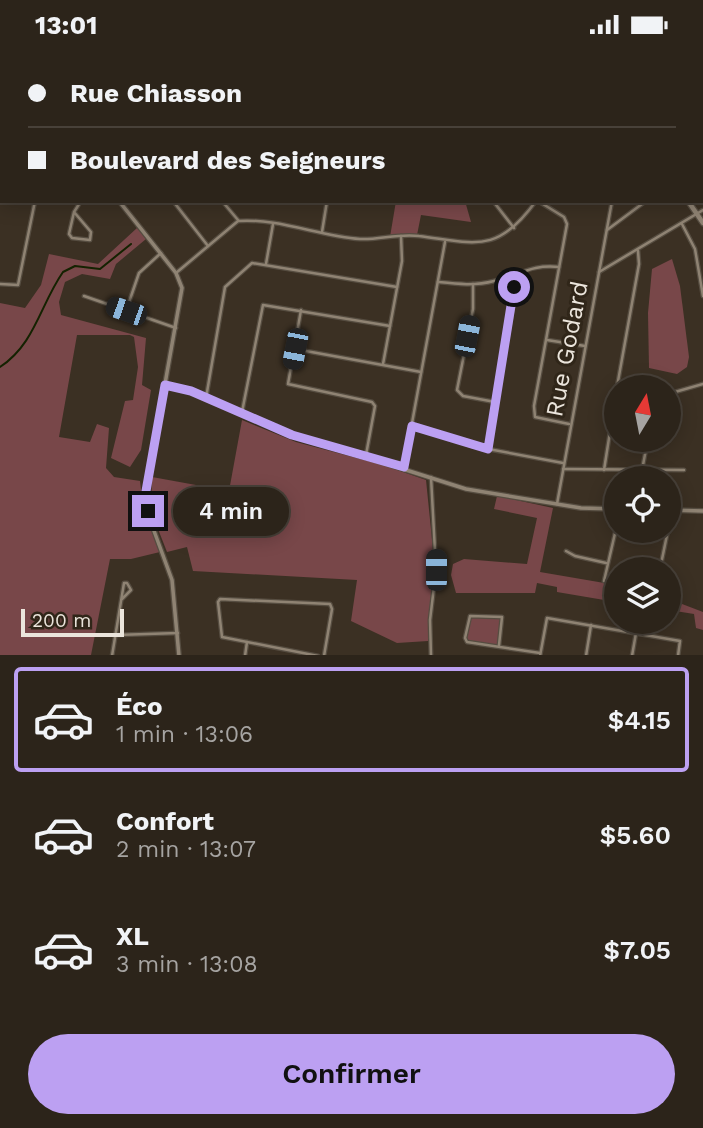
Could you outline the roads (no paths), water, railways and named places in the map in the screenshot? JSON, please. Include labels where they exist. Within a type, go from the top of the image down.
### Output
[{"type":"main road","points":[[689,203],[703,223]]},
{"type":"street","points":[[0,284],[18,285],[35,203]]},
{"type":"street","points":[[74,212],[91,232],[90,240],[70,237],[74,212],[80,203]]},
{"type":"street","points":[[121,203],[176,273],[181,288],[147,502],[172,580],[180,655]]},
{"type":"street","points":[[175,203],[208,246]]},
{"type":"street","points":[[224,203],[238,221]]},
{"type":"street","points":[[321,232],[327,203]]},
{"type":"street","points":[[495,203],[514,228]]},
{"type":"street","points":[[176,273],[238,221],[273,224],[359,239],[417,235],[445,242],[477,243],[514,228],[535,203]]},
{"type":"street","points":[[540,203],[566,220],[534,406],[535,417],[571,424]]},
{"type":"street","name":"Rue Godard","points":[[557,504],[612,203]]},
{"type":"street","points":[[607,230],[643,203]]},
{"type":"street","points":[[599,272],[703,210]]},
{"type":"street","points":[[266,264],[273,224]]},
{"type":"street","points":[[682,224],[695,249],[703,296]]},
{"type":"street","points":[[383,364],[402,261],[401,236]]},
{"type":"street","points":[[404,467],[445,242]]},
{"type":"street","points":[[619,375],[639,264],[638,251]]},
{"type":"street","points":[[126,311],[139,273],[161,253]]},
{"type":"street","points":[[206,398],[225,287],[252,263],[397,287]]},
{"type":"street","points":[[438,282],[473,284],[510,276],[532,266],[559,267]]},
{"type":"street","points":[[488,449],[515,294],[510,276]]},
{"type":"street","points":[[473,284],[472,309],[457,390],[463,396],[495,402]]},
{"type":"street","points":[[84,296],[176,328]]},
{"type":"street","points":[[242,413],[263,306],[390,326]]},
{"type":"street","points":[[301,310],[288,384],[375,406],[366,455]]},
{"type":"street","points":[[547,340],[584,347]]},
{"type":"street","points":[[295,349],[421,372]]},
{"type":"street","points":[[681,390],[703,384]]},
{"type":"street","points":[[165,385],[206,398],[292,435],[366,455],[474,491],[581,508],[604,509]]},
{"type":"street","points":[[412,426],[488,449],[563,463]]},
{"type":"street","points":[[563,468],[604,470]]},
{"type":"street","points":[[431,477],[436,570],[431,655]]},
{"type":"street","points":[[681,511],[703,512]]},
{"type":"street","points":[[566,551],[575,556],[604,562]]},
{"type":"street","points":[[112,655],[122,599]]},
{"type":"street","points":[[313,655],[222,637],[220,599],[327,603],[332,608],[324,655]]},
{"type":"street","points":[[499,645],[502,617],[470,616],[465,641],[540,654],[547,618],[604,627]]},
{"type":"street","points":[[586,655],[591,625]]},
{"type":"street","points":[[116,635],[178,633]]},
{"type":"street","points":[[632,655],[636,634]]},
{"type":"street","points":[[642,634],[680,641],[678,655]]},
{"type":"street","points":[[245,655],[247,642]]},
{"type":"waterway","points":[[0,367],[12,358],[29,336],[63,272],[75,266],[100,269],[131,244]]}]
